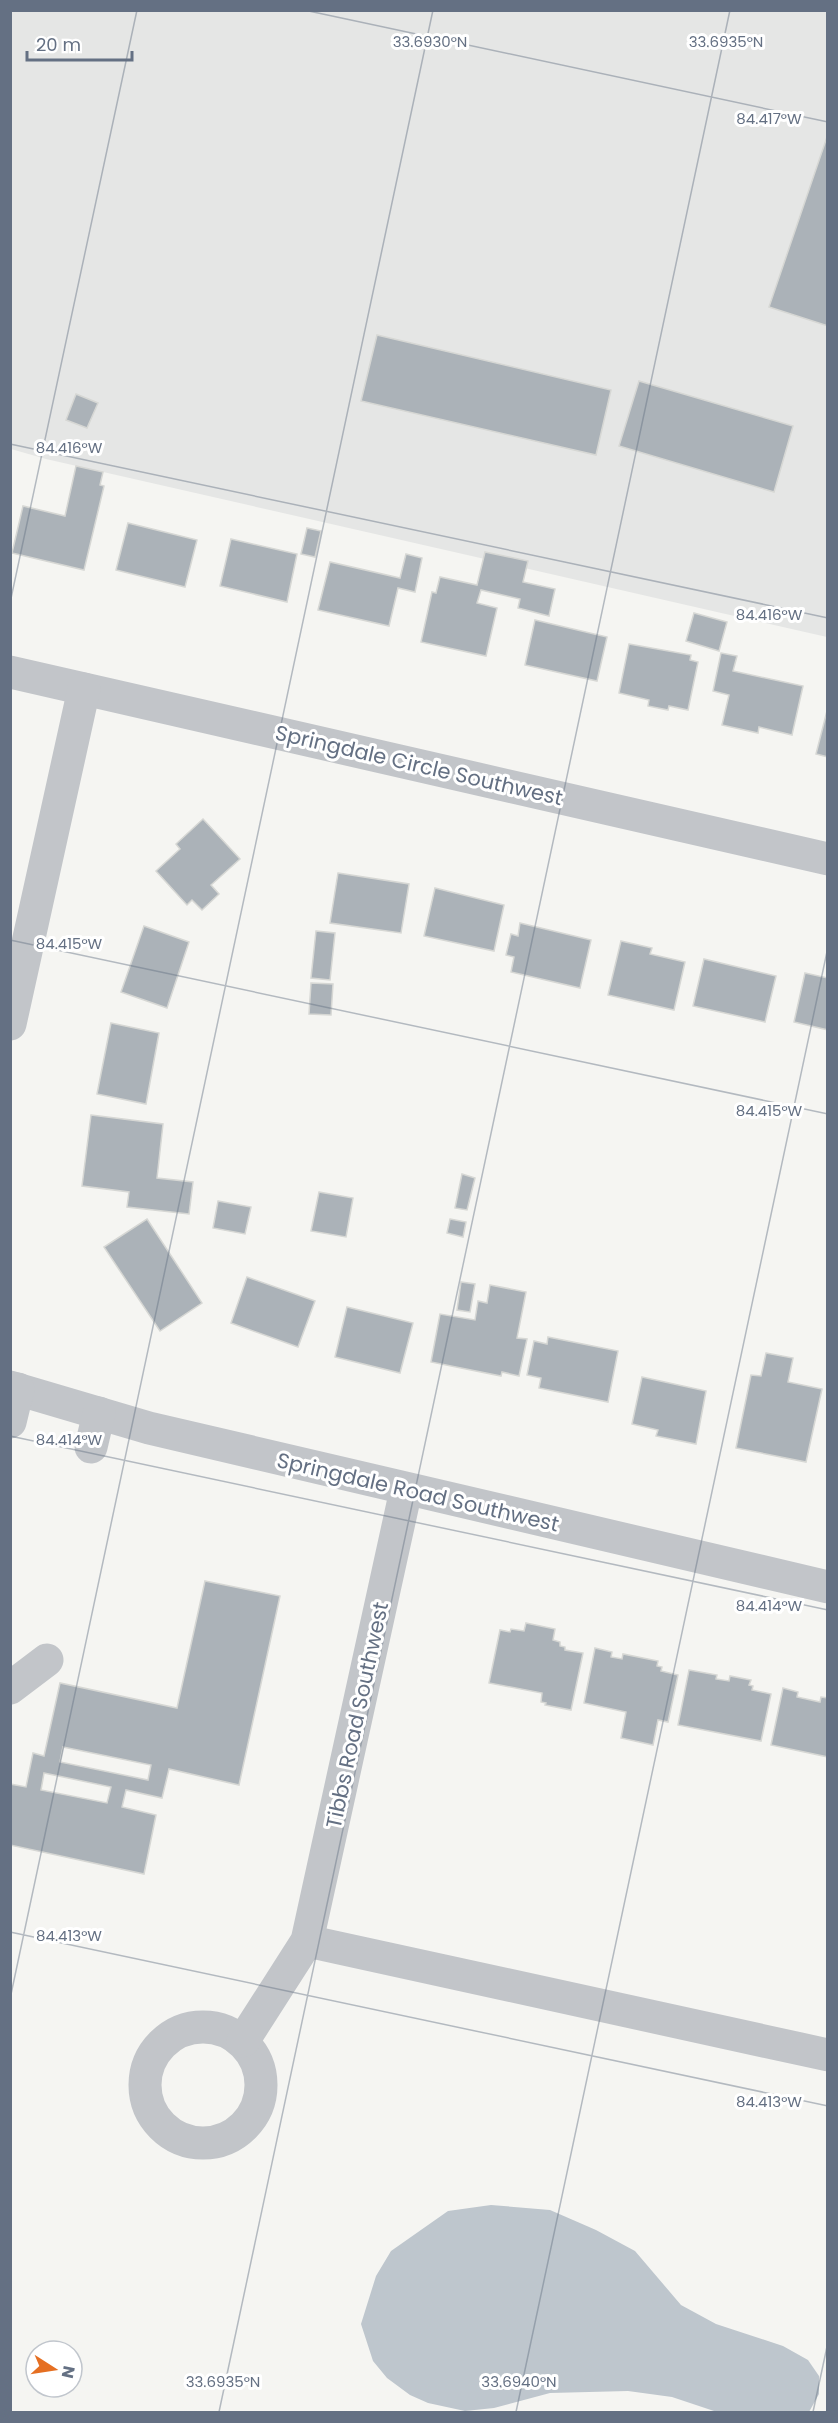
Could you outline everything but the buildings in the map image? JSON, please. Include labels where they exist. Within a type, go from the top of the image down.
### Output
[{"type":"street","name":"Springdale Circle Southwest","points":[[10,672],[828,859]]},
{"type":"street","points":[[10,1023],[84,689]]},
{"type":"street","points":[[10,1422],[14,1388]]},
{"type":"street","name":"Springdale Road Southwest","points":[[14,1388],[149,1428],[828,1587]]},
{"type":"street","points":[[91,1447],[99,1413]]},
{"type":"street","name":"Tibbs Road Southwest","points":[[307,1941],[406,1490]]},
{"type":"street","points":[[10,1688],[47,1659]]},
{"type":"street","points":[[243,2041],[307,1941],[828,2055]]},
{"type":"shaded area","points":[[10,11],[827,11],[827,637],[46,459],[11,449]]},
{"type":"shaded area","points":[[491,2205],[550,2210],[596,2230],[635,2251],[681,2305],[716,2324],[783,2346],[808,2360],[819,2376],[819,2394],[809,2412],[717,2412],[672,2397],[628,2391],[550,2393],[494,2408],[465,2411],[428,2403],[410,2395],[387,2378],[373,2361],[361,2324],[376,2276],[391,2251],[448,2211]]}]
